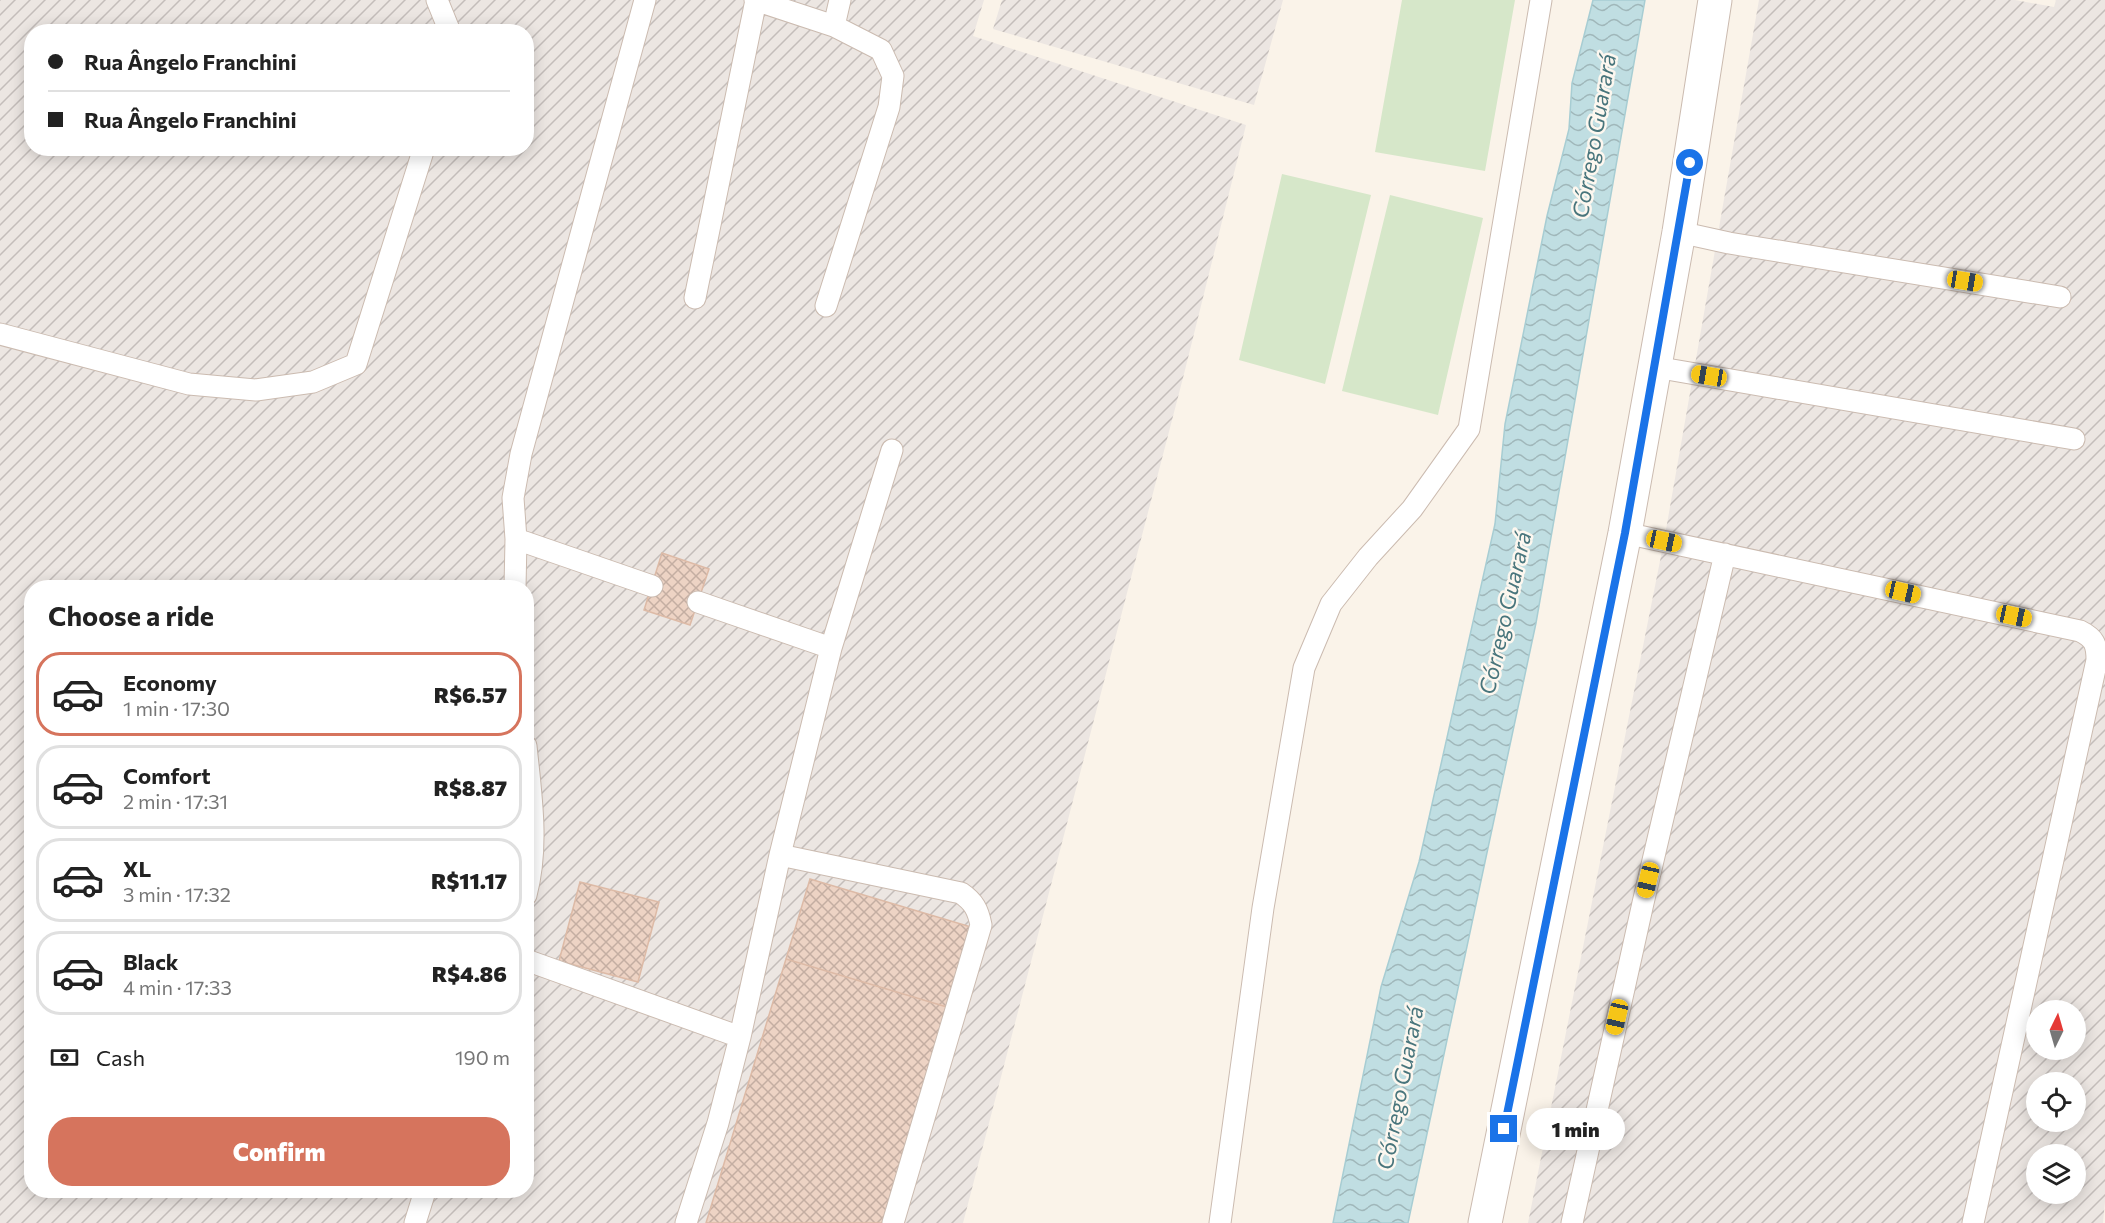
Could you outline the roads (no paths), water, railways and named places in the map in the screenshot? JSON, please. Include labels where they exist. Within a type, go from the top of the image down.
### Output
[{"type":"street","points":[[1485,1223],[1625,533],[1678,232],[1715,0]]},
{"type":"lane","points":[[437,0],[447,24]]},
{"type":"lane","points":[[515,580],[516,539],[513,498],[521,454],[645,0]]},
{"type":"lane","points":[[695,298],[756,0],[834,26],[881,50],[893,76],[889,107],[826,306]]},
{"type":"lane","points":[[834,26],[840,0]]},
{"type":"lane","points":[[1220,1223],[1263,908],[1304,668],[1331,604],[1368,557],[1412,509],[1469,429],[1541,0]]},
{"type":"lane","points":[[0,334],[189,384],[256,390],[313,382],[356,364],[421,156]]},
{"type":"lane","points":[[1678,232],[1729,243],[2060,297]]},
{"type":"lane","points":[[1655,367],[2074,439]]},
{"type":"lane","points":[[686,1223],[718,1123],[740,1037],[780,855],[831,648],[892,450]]},
{"type":"lane","points":[[1625,533],[2080,631],[2093,638],[2097,648],[2097,660],[1973,1223]]},
{"type":"lane","points":[[516,539],[652,586]]},
{"type":"lane","points":[[1572,1223],[1643,903],[1725,554]]},
{"type":"lane","points":[[698,602],[831,648]]},
{"type":"lane","points":[[780,855],[961,893],[971,900],[978,911],[981,925],[893,1223]]},
{"type":"lane","points":[[534,963],[740,1037]]},
{"type":"lane","points":[[415,1223],[423,1198]]},
{"type":"water","name":"Córrego Guarará","points":[[1593,0],[1645,0],[1536,623],[1408,1223],[1333,1223],[1381,987],[1419,862],[1495,524],[1505,424],[1547,216],[1569,129],[1572,83]]}]
